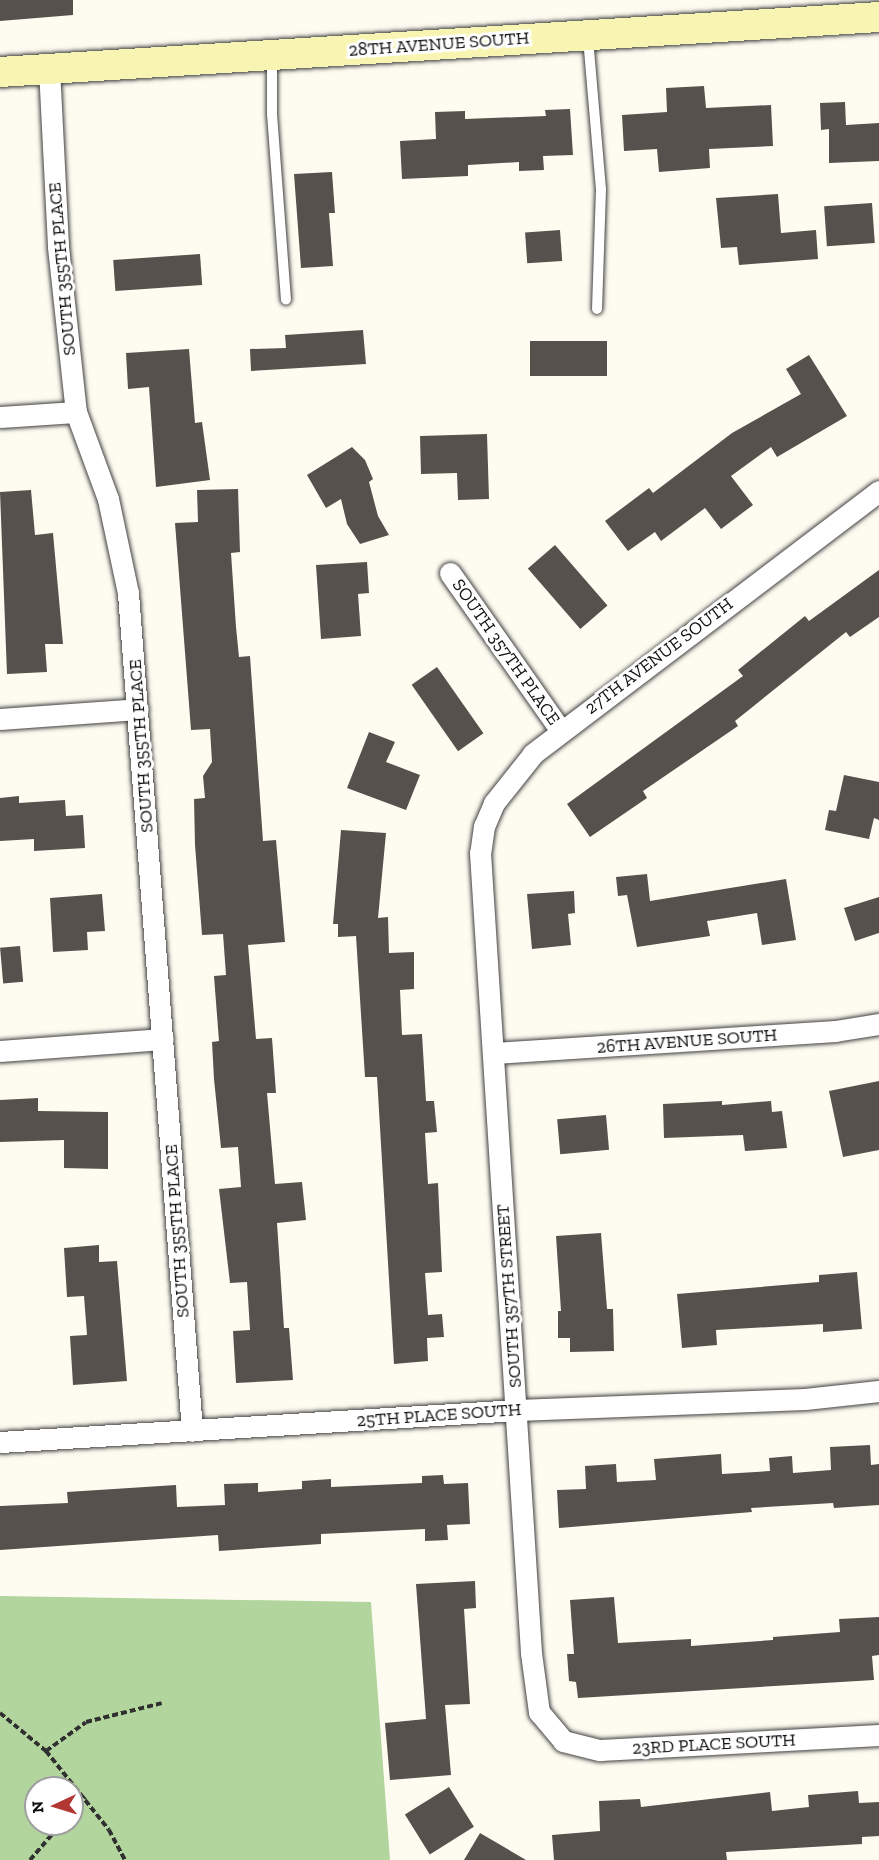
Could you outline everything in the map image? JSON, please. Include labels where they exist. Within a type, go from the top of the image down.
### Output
[{"type":"street","name":"28TH AVENUE SOUTH","points":[[0,72],[879,17]]},
{"type":"street","name":"SOUTH 355TH PLACE","points":[[49,68],[58,247],[76,412],[108,499],[128,593],[192,1431]]},
{"type":"street","points":[[0,417],[76,412]]},
{"type":"street","name":"27TH AVENUE SOUTH","points":[[480,853],[484,826],[494,803],[533,754],[879,491]]},
{"type":"street","name":"SOUTH 357TH PLACE","points":[[450,573],[561,731]]},
{"type":"street","points":[[0,719],[138,709]]},
{"type":"street","name":"SOUTH 357TH STREET","points":[[480,853],[533,1684],[539,1712],[553,1734]]},
{"type":"street","name":"26TH AVENUE SOUTH","points":[[494,1053],[835,1031],[879,1024]]},
{"type":"street","points":[[0,1051],[163,1040]]},
{"type":"street","name":"25TH PLACE SOUTH","points":[[0,1442],[517,1410],[805,1399],[879,1391]]},
{"type":"street","name":"23RD PLACE SOUTH","points":[[553,1734],[572,1745],[600,1749],[879,1735]]},
{"type":"lane","points":[[587,35],[601,189],[597,309]]},
{"type":"lane","points":[[272,54],[272,126],[286,299]]},
{"type":"path","points":[[46,1751],[86,1722],[162,1703]]},
{"type":"path","points":[[0,1713],[46,1751],[85,1797],[125,1860]]},
{"type":"path","points":[[30,1860],[51,1836]]},
{"type":"green space","points":[[0,1596],[371,1602],[390,1860],[0,1860]]},
{"type":"building","points":[[0,0],[73,0],[73,15],[0,21]]},
{"type":"building","points":[[704,86],[706,108],[771,105],[773,146],[709,149],[710,168],[659,172],[657,149],[624,151],[622,115],[667,112],[666,88]]},
{"type":"building","points":[[845,102],[846,125],[879,123],[879,161],[829,163],[829,129],[821,130],[820,103]]},
{"type":"building","points":[[570,109],[573,155],[543,156],[544,170],[519,171],[519,162],[468,165],[468,176],[402,179],[400,141],[436,139],[435,112],[465,111],[465,119],[546,116],[545,110]]},
{"type":"building","points":[[332,172],[335,213],[329,213],[333,266],[301,268],[294,174]]},
{"type":"building","points":[[778,194],[781,233],[816,230],[818,259],[739,265],[737,247],[721,248],[716,198]]},
{"type":"building","points":[[872,203],[875,243],[827,246],[824,206]]},
{"type":"building","points":[[560,230],[562,261],[527,263],[525,232]]},
{"type":"building","points":[[200,254],[202,285],[115,291],[113,260]]},
{"type":"building","points":[[363,330],[366,364],[251,371],[250,349],[286,348],[285,335]]},
{"type":"building","points":[[530,341],[607,341],[607,376],[530,376]]},
{"type":"building","points":[[189,349],[195,423],[202,422],[210,480],[156,487],[149,387],[128,389],[126,353]]},
{"type":"building","points":[[809,355],[847,416],[777,457],[771,447],[731,476],[753,505],[721,529],[705,508],[661,541],[655,532],[628,551],[605,521],[649,488],[653,493],[732,433],[801,394],[786,369]]},
{"type":"building","points":[[487,434],[489,499],[458,500],[457,473],[421,474],[420,436]]},
{"type":"building","points":[[352,447],[365,460],[373,479],[369,482],[378,516],[389,535],[360,544],[347,524],[341,499],[326,508],[307,475]]},
{"type":"building","points":[[238,489],[240,552],[231,553],[239,657],[250,656],[263,841],[276,840],[285,942],[248,945],[256,1039],[272,1038],[276,1093],[267,1093],[275,1184],[302,1182],[306,1220],[277,1223],[284,1328],[289,1328],[293,1380],[236,1383],[233,1331],[250,1330],[247,1282],[230,1283],[219,1189],[241,1187],[238,1147],[221,1148],[214,1079],[212,1042],[219,1041],[214,976],[226,975],[223,934],[202,935],[195,845],[194,799],[205,798],[203,776],[212,762],[210,729],[191,730],[175,523],[198,522],[197,490]]},
{"type":"building","points":[[31,490],[35,535],[53,533],[63,644],[45,644],[47,672],[7,674],[0,492]]},
{"type":"building","points":[[555,545],[607,605],[580,629],[528,569]]},
{"type":"building","points":[[367,562],[369,593],[358,594],[361,636],[321,639],[316,565]]},
{"type":"building","points":[[879,570],[879,617],[850,637],[846,632],[735,721],[738,726],[643,791],[647,798],[590,837],[567,804],[743,676],[738,670],[805,616],[809,621]]},
{"type":"building","points":[[437,667],[483,733],[458,751],[412,685]]},
{"type":"building","points":[[369,732],[395,742],[386,762],[420,775],[406,810],[347,788]]},
{"type":"building","points":[[844,775],[879,782],[879,820],[874,818],[869,839],[825,830],[829,810],[836,811]]},
{"type":"building","points":[[19,796],[19,803],[65,800],[66,816],[83,815],[85,848],[34,851],[34,839],[0,841],[0,798]]},
{"type":"building","points":[[341,830],[386,833],[378,918],[388,917],[389,953],[414,952],[414,989],[400,990],[402,1035],[422,1034],[426,1101],[434,1101],[437,1132],[425,1133],[428,1184],[438,1183],[442,1272],[425,1273],[428,1315],[442,1314],[444,1337],[427,1338],[428,1361],[394,1364],[377,1077],[365,1077],[356,936],[338,937],[338,924],[333,924]]},
{"type":"building","points":[[647,874],[650,901],[786,879],[796,940],[762,945],[757,913],[707,921],[710,936],[637,947],[627,895],[618,896],[616,877]]},
{"type":"building","points":[[574,891],[575,913],[568,914],[571,945],[532,949],[527,894]]},
{"type":"building","points":[[102,894],[105,931],[87,932],[88,950],[53,952],[50,898]]},
{"type":"building","points":[[879,897],[879,933],[855,941],[844,908]]},
{"type":"building","points":[[20,946],[23,982],[3,984],[0,948]]},
{"type":"building","points":[[879,1081],[879,1150],[843,1157],[829,1091]]},
{"type":"building","points":[[38,1098],[38,1111],[108,1112],[108,1169],[64,1168],[64,1140],[0,1142],[0,1100]]},
{"type":"building","points":[[722,1101],[722,1105],[771,1101],[772,1112],[782,1111],[787,1148],[745,1151],[743,1135],[664,1138],[663,1104]]},
{"type":"building","points":[[606,1115],[609,1150],[560,1154],[557,1119]]},
{"type":"building","points":[[601,1233],[607,1309],[613,1309],[614,1351],[570,1352],[570,1338],[558,1338],[558,1311],[561,1311],[556,1236]]},
{"type":"building","points":[[99,1245],[99,1262],[117,1261],[127,1381],[73,1385],[70,1336],[87,1335],[84,1296],[67,1297],[64,1248]]},
{"type":"building","points":[[857,1272],[862,1329],[823,1332],[823,1324],[716,1330],[717,1345],[682,1348],[677,1294],[819,1282],[819,1275]]},
{"type":"building","points":[[870,1445],[871,1465],[879,1464],[879,1505],[834,1508],[833,1503],[751,1508],[752,1512],[559,1528],[557,1490],[586,1489],[585,1466],[616,1464],[617,1482],[656,1480],[654,1459],[721,1454],[722,1474],[770,1471],[769,1458],[792,1456],[793,1473],[831,1470],[830,1447]]},
{"type":"building","points":[[443,1475],[444,1484],[468,1483],[470,1524],[447,1525],[448,1540],[425,1541],[425,1529],[321,1534],[321,1544],[219,1551],[218,1535],[0,1550],[0,1506],[68,1503],[67,1492],[176,1485],[177,1507],[225,1505],[224,1484],[258,1483],[258,1492],[302,1489],[302,1481],[331,1479],[331,1487],[422,1483],[422,1476]]},
{"type":"building","points":[[475,1581],[476,1608],[464,1609],[470,1704],[445,1705],[451,1775],[390,1780],[385,1723],[426,1719],[416,1584]]},
{"type":"building","points":[[614,1597],[618,1643],[691,1639],[691,1646],[773,1640],[773,1637],[840,1632],[839,1619],[879,1617],[879,1655],[872,1656],[874,1680],[578,1698],[576,1682],[569,1681],[567,1654],[574,1654],[570,1600]]},
{"type":"building","points":[[449,1787],[474,1827],[430,1854],[405,1815]]},
{"type":"building","points":[[858,1791],[859,1803],[879,1802],[879,1836],[862,1837],[862,1844],[726,1852],[727,1860],[554,1860],[552,1835],[600,1831],[599,1801],[640,1799],[641,1807],[770,1792],[772,1811],[809,1807],[808,1795]]},
{"type":"building","points":[[480,1833],[526,1860],[464,1860]]}]
